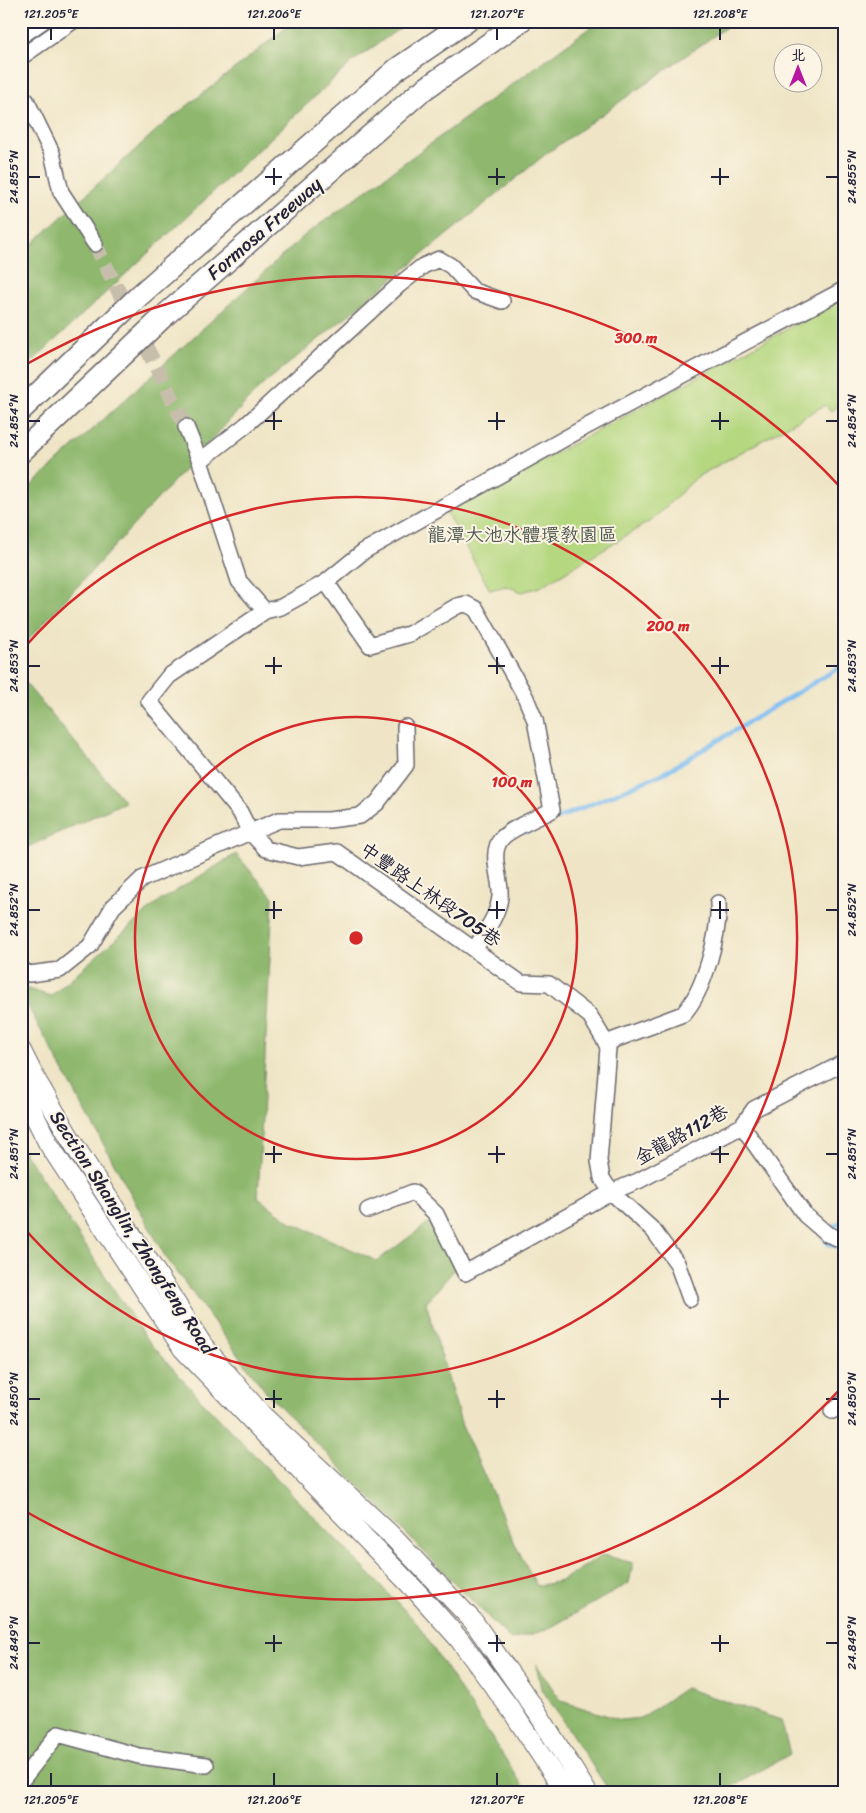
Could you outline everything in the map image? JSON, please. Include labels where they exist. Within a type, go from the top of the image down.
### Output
[{"type":"highway","name":"Formosa Freeway","points":[[21,410],[140,295],[397,70],[467,21]]},
{"type":"highway","name":"Formosa Freeway","points":[[21,452],[163,317],[419,94],[522,21]]},
{"type":"main road","name":"Section Shanglin, Zhongfeng Road","points":[[21,1050],[76,1148],[202,1344],[262,1414],[390,1535],[473,1621],[537,1712],[587,1792]]},
{"type":"main road","name":"Section Shanglin, Zhongfeng Road","points":[[21,1088],[48,1143],[153,1306],[183,1349],[418,1593],[453,1633],[512,1711],[565,1792]]},
{"type":"street","points":[[21,36],[43,21]]},
{"type":"street","points":[[21,57],[73,21]]},
{"type":"street","points":[[21,103],[26,100],[52,153],[61,192],[95,244]]},
{"type":"street","points":[[200,461],[246,425],[399,285],[423,266],[439,260],[451,266],[474,292],[502,301]]},
{"type":"street","points":[[186,427],[200,461],[239,581],[265,611],[281,607],[326,582],[364,551],[580,430],[845,289]]},
{"type":"street","points":[[326,582],[370,645],[410,634],[457,606],[466,604],[476,608],[525,696],[535,720],[552,810],[502,838],[497,845],[496,854],[500,896],[498,909],[475,949]]},
{"type":"street","name":"中豐路上林段705巷","points":[[265,611],[169,676],[149,701],[240,812],[250,832],[266,849],[298,857],[337,852],[521,983],[549,984],[590,1016],[608,1048],[599,1161],[602,1178],[611,1192]]},
{"type":"street","points":[[21,969],[29,974],[60,970],[90,946],[113,907],[142,879],[279,820],[329,820],[360,816],[377,803],[406,766],[405,727]]},
{"type":"street","points":[[606,1043],[683,1014],[690,1006],[712,954],[719,917],[718,903]]},
{"type":"street","name":"金龍路112巷","points":[[368,1210],[413,1192],[436,1214],[465,1272],[611,1192],[638,1181],[742,1126],[754,1109],[845,1062]]},
{"type":"street","points":[[742,1126],[805,1215],[827,1234],[845,1241]]},
{"type":"street","points":[[611,1192],[653,1230],[677,1263],[690,1299]]},
{"type":"street","points":[[832,1411],[845,1402]]},
{"type":"street","points":[[21,1781],[58,1734],[139,1756],[206,1765]]},
{"type":"green space","points":[[295,21],[410,21],[352,62],[21,372],[21,254],[159,128]]},
{"type":"green space","points":[[599,21],[735,21],[547,153],[260,387],[21,648],[21,495],[305,235]]},
{"type":"green space","name":"龍潭大池水體環教園區","points":[[845,298],[845,402],[831,411],[825,405],[697,477],[652,520],[540,587],[522,592],[506,586],[490,590],[446,512]]},
{"type":"green space","points":[[21,678],[125,802],[21,850]]},
{"type":"green space","points":[[236,854],[273,897],[258,1198],[291,1222],[377,1261],[431,1221],[459,1264],[426,1303],[462,1426],[517,1548],[537,1586],[561,1581],[603,1555],[633,1563],[629,1583],[546,1630],[511,1640],[266,1392],[165,1256],[21,994],[21,987],[51,996],[158,902]]},
{"type":"green space","points":[[21,1147],[145,1337],[200,1399],[416,1622],[527,1792],[21,1792]]},
{"type":"green space","points":[[536,1664],[561,1701],[621,1720],[641,1718],[685,1688],[781,1720],[790,1754],[723,1792],[610,1792],[541,1688]]},
{"type":"waterway","points":[[526,832],[664,773],[845,664]]},
{"type":"waterway","points":[[827,1230],[845,1220]]},
{"type":"waterway","points":[[824,1239],[829,1244],[845,1249]]},
{"type":"tunnel","points":[[95,244],[186,427]]}]
